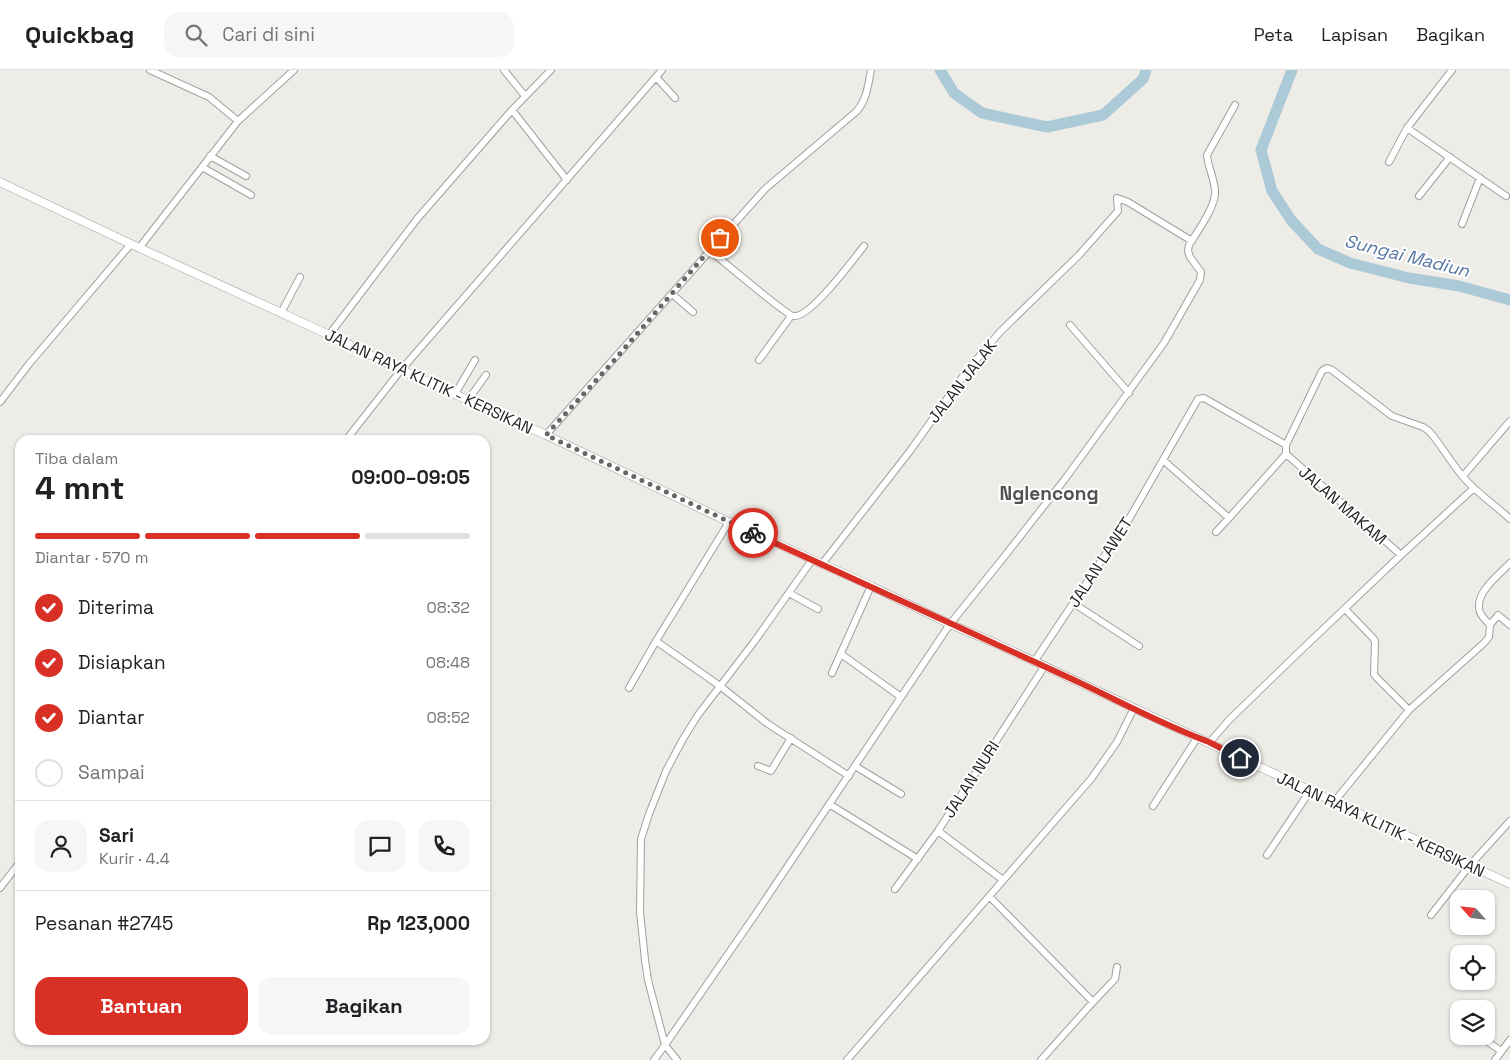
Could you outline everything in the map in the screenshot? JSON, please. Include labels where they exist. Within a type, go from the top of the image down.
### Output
[{"type":"street","points":[[150,70],[209,97],[238,121]]},
{"type":"street","points":[[0,402],[29,364],[135,246],[238,121],[294,70]]},
{"type":"street","points":[[504,70],[525,96]]},
{"type":"street","points":[[330,335],[417,220],[512,110],[551,70]]},
{"type":"street","points":[[350,435],[401,370],[662,70]]},
{"type":"street","points":[[546,435],[765,189],[858,110],[866,98],[871,70]]},
{"type":"street","points":[[1389,162],[1407,128],[1452,70]]},
{"type":"street","points":[[656,77],[675,98]]},
{"type":"street","points":[[654,1060],[750,924],[950,624],[1028,526],[1164,344],[1200,280],[1201,272],[1188,251],[1189,245],[1211,207],[1215,196],[1207,155],[1235,105]]},
{"type":"street","points":[[512,110],[567,180]]},
{"type":"street","points":[[1407,128],[1506,196]]},
{"type":"street","points":[[210,156],[246,176]]},
{"type":"street","points":[[1420,196],[1450,157]]},
{"type":"street","points":[[202,166],[251,195]]},
{"type":"street","points":[[1462,224],[1480,178]]},
{"type":"street","name":"JALAN RAYA KLITIK - KERSIKAN","points":[[0,182],[330,335],[401,370],[546,435],[950,624],[1209,742],[1510,884]]},
{"type":"street","name":"JALAN JALAK","points":[[822,564],[910,451],[966,372],[1000,332],[1079,256],[1118,211],[1117,198],[1136,207],[1192,241]]},
{"type":"street","points":[[710,250],[791,316],[796,317],[802,315],[820,300],[864,246]]},
{"type":"street","points":[[281,313],[300,277]]},
{"type":"street","points":[[672,294],[693,312]]},
{"type":"street","points":[[759,360],[791,316]]},
{"type":"street","points":[[1070,325],[1129,393]]},
{"type":"street","points":[[455,394],[475,360]]},
{"type":"street","points":[[1216,532],[1286,454],[1286,445],[1322,371],[1328,368],[1392,416],[1429,431],[1474,488],[1510,519]]},
{"type":"street","points":[[468,400],[486,375]]},
{"type":"street","name":"JALAN LAWET","points":[[1034,662],[1129,519],[1198,399],[1204,398],[1286,445]]},
{"type":"street","points":[[1463,476],[1510,421]]},
{"type":"street","name":"JALAN MAKAM","points":[[1286,454],[1401,555]]},
{"type":"street","points":[[1163,460],[1229,518]]},
{"type":"street","points":[[1209,742],[1229,720],[1401,555],[1474,488]]},
{"type":"street","points":[[629,688],[730,522]]},
{"type":"street","points":[[677,1060],[665,1045],[648,980],[645,960],[640,912],[641,839],[643,828],[666,771],[698,715],[789,594],[812,560]]},
{"type":"street","points":[[1490,625],[1478,609],[1480,597],[1510,563]]},
{"type":"street","points":[[832,673],[871,586]]},
{"type":"street","points":[[789,594],[818,609]]},
{"type":"street","points":[[1073,603],[1139,646]]},
{"type":"street","points":[[1345,609],[1375,641],[1374,674],[1409,710]]},
{"type":"street","points":[[1334,802],[1409,710],[1484,643],[1490,632],[1490,625],[1498,615],[1510,625]]},
{"type":"street","points":[[656,641],[720,686],[768,724],[849,776]]},
{"type":"street","points":[[841,654],[901,697]]},
{"type":"street","name":"JALAN NURI","points":[[895,889],[938,831],[1044,666]]},
{"type":"street","points":[[847,1060],[1091,779],[1117,742],[1134,708]]},
{"type":"street","points":[[758,766],[771,771],[791,738]]},
{"type":"street","points":[[1153,806],[1197,738]]},
{"type":"street","points":[[855,766],[901,794]]},
{"type":"street","points":[[1267,855],[1310,791]]},
{"type":"street","points":[[830,804],[918,859]]},
{"type":"street","points":[[1431,915],[1470,865],[1510,821]]},
{"type":"street","points":[[938,831],[1003,880]]},
{"type":"street","points":[[0,888],[15,868]]},
{"type":"street","points":[[990,897],[1093,1002]]},
{"type":"street","points":[[1041,1060],[1115,979],[1117,967]]},
{"type":"street","points":[[1495,1060],[1510,1040]]},
{"type":"street","points":[[1492,1045],[1501,1051]]},
{"type":"waterway","name":"Sungai Madiun","points":[[940,70],[954,93],[982,113],[1047,127],[1103,115],[1143,79],[1146,70]]},
{"type":"waterway","name":"Sungai Madiun","points":[[1292,70],[1261,150],[1272,191],[1291,220],[1318,249],[1350,263],[1409,278],[1459,286],[1510,300]]},
{"type":"way so far","points":[[720,238],[610,365],[546,435],[753,533]]},
{"type":"district","name":"Nglencong","points":[[1049,493]]},
{"type":"route","points":[[753,533],[995,643],[1240,758]]}]
